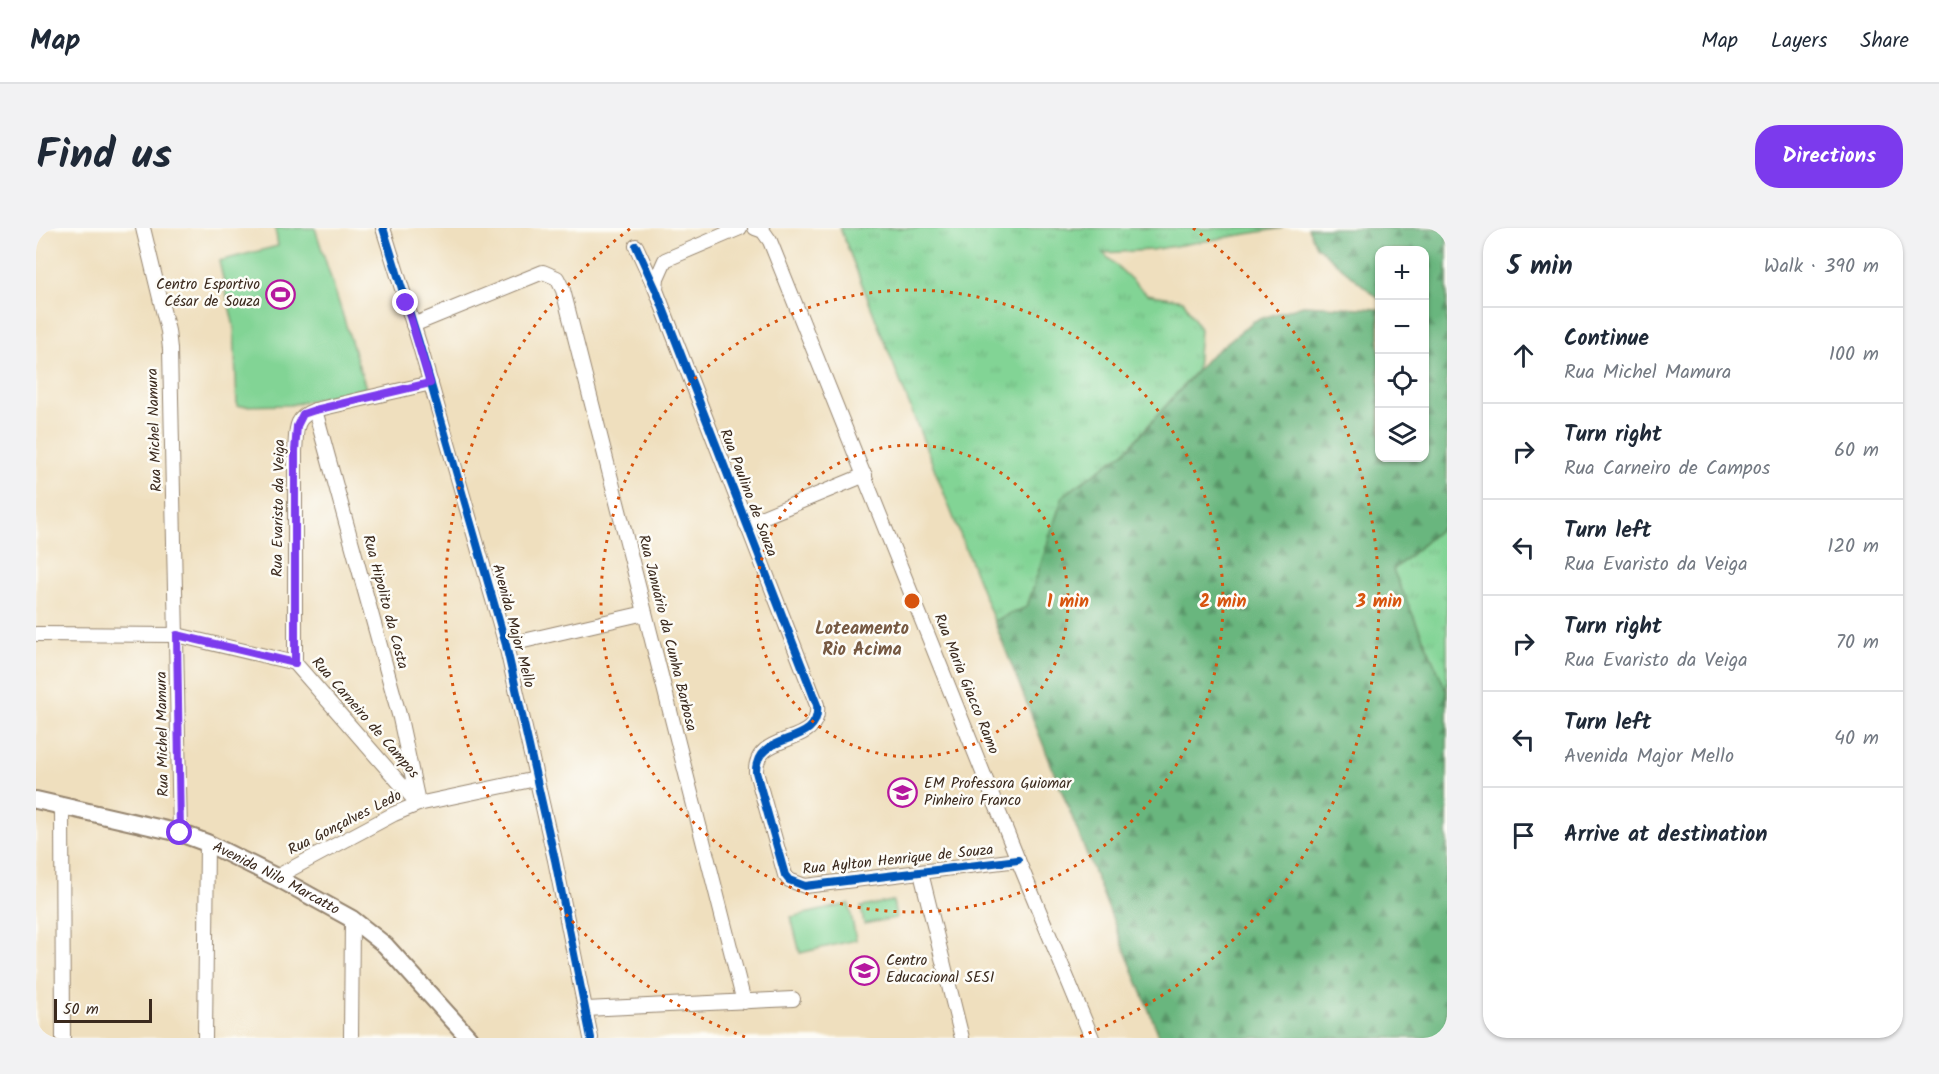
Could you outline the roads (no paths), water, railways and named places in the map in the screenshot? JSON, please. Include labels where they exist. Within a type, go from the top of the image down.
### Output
[{"type":"street","name":"Rua Michel Namura","points":[[143,228],[168,331],[170,349],[177,635]]},
{"type":"street","name":"Avenida Major Mello","points":[[382,228],[430,383],[506,645],[591,1038]]},
{"type":"street","points":[[656,290],[657,278],[666,260],[740,228]]},
{"type":"street","name":"Rua Maria Giacco Ramo","points":[[755,228],[763,231],[770,241],[1018,860],[1092,1038]]},
{"type":"street","name":"Rua Paulino de Souza","points":[[666,260],[652,257],[636,246],[656,290],[817,705],[817,718],[811,727],[766,748],[756,762],[756,772],[785,875]]},
{"type":"street","name":"Rua Januário da Cunha Barbosa","points":[[412,325],[543,272],[557,278],[563,290],[744,1002]]},
{"type":"street","points":[[315,410],[430,383]]},
{"type":"street","name":"Rua Evaristo da Veiga","points":[[295,663],[296,434],[299,419],[303,414],[315,410]]},
{"type":"street","name":"Rua Hipolito da Costa","points":[[315,410],[400,718],[418,804]]},
{"type":"street","points":[[746,524],[865,475]]},
{"type":"street","points":[[506,645],[645,613]]},
{"type":"street","name":"Rua Carneiro de Campos","points":[[36,634],[177,635],[295,663],[418,804]]},
{"type":"street","name":"Rua Michel Mamura","points":[[177,635],[180,833]]},
{"type":"street","name":"Rua Gonçalves Ledo","points":[[276,877],[394,814],[418,804],[536,779]]},
{"type":"street","name":"Avenida Nilo Marcatto","points":[[36,800],[180,833],[207,843],[276,877],[351,919],[385,945],[469,1038]]},
{"type":"street","points":[[62,806],[63,1038]]},
{"type":"street","points":[[205,1038],[207,843]]},
{"type":"street","name":"Rua Aylton Henrique de Souza","points":[[785,875],[789,880],[805,886],[1018,860]]},
{"type":"street","points":[[921,873],[962,1038]]},
{"type":"street","points":[[351,919],[351,1038]]},
{"type":"street","points":[[586,1009],[793,999]]},
{"type":"place","name":"Centro Esportivo César de Souza","points":[[281,294]]},
{"type":"place","name":"EM Professora Guiomar Pinheiro Franco","points":[[903,793]]},
{"type":"place","name":"Centro Educacional SESI","points":[[865,970]]},
{"type":"district","name":"Loteamento Rio Acima","points":[[862,639]]}]
